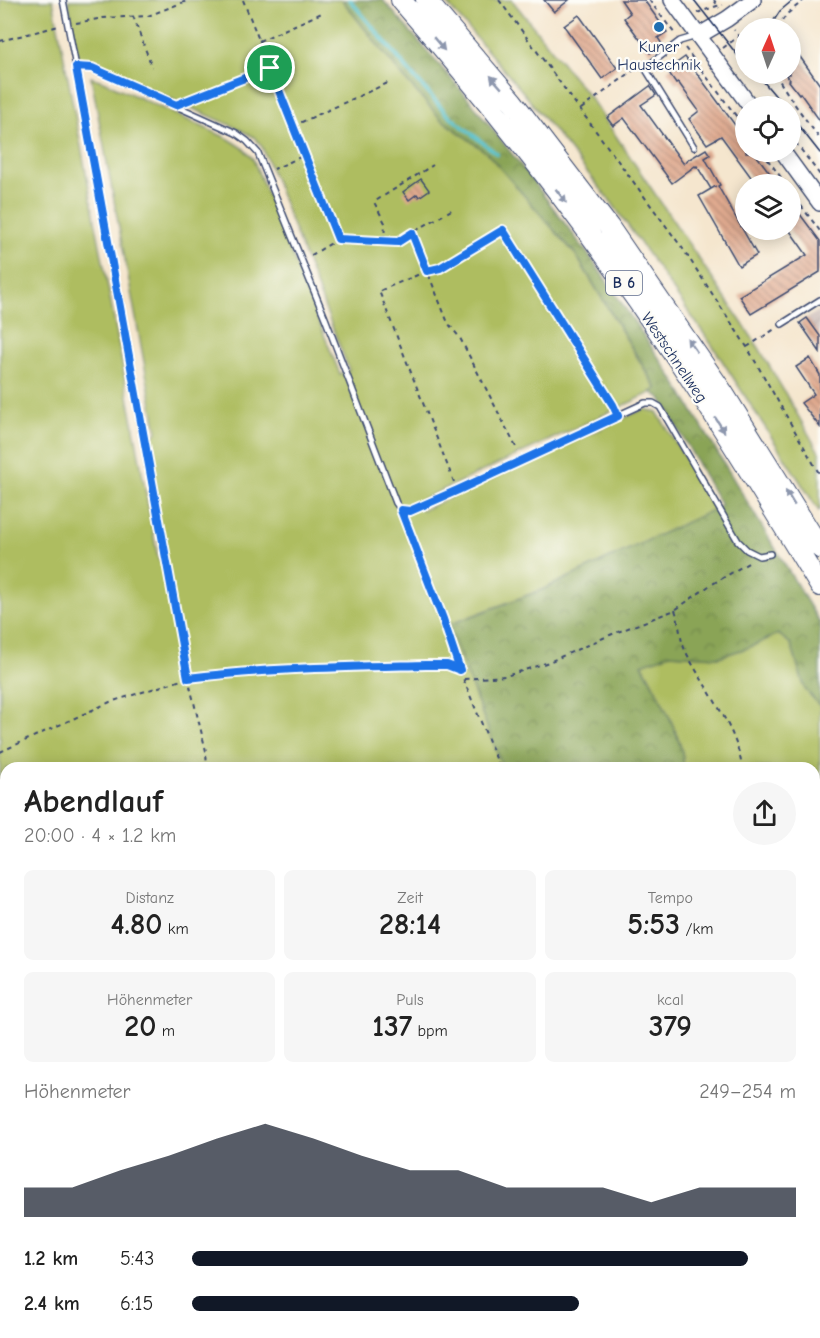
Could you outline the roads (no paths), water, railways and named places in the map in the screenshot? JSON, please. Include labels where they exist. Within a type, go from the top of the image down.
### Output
[{"type":"highway","name":"Westschnellweg","points":[[401,0],[499,115],[592,237],[680,363],[765,495],[820,586]]},
{"type":"highway","name":"Westschnellweg","points":[[426,0],[513,102],[609,227],[719,386],[820,548]]},
{"type":"street","points":[[672,0],[743,96]]},
{"type":"street","points":[[698,36],[753,0]]},
{"type":"street","points":[[790,162],[820,203]]},
{"type":"lane","points":[[63,0],[76,67],[92,68],[236,133],[248,141],[258,153],[396,503],[401,510],[410,511],[645,403],[653,403],[660,406],[738,541],[747,550],[759,556],[770,554]]},
{"type":"lane","points":[[694,147],[645,68],[680,41],[698,36]]},
{"type":"lane","points":[[782,324],[820,300]]},
{"type":"waterway","points":[[350,0],[448,115],[497,154]]},
{"type":"tram line","points":[[694,0],[735,52]]},
{"type":"tram line","points":[[775,18],[793,0]]},
{"type":"tram line","points":[[765,84],[776,96]]},
{"type":"tram line","points":[[801,129],[820,153]]},
{"type":"place","name":"Kuner Haustechnik","points":[[659,27]]}]
